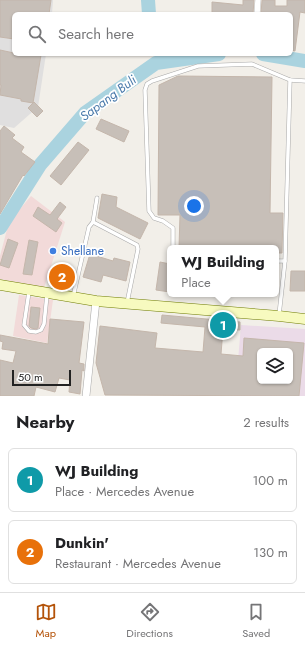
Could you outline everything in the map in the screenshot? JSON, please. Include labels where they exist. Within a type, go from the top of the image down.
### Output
[{"type":"main road","points":[[0,285],[96,301],[305,319]]},
{"type":"street","points":[[257,12],[258,0]]},
{"type":"street","points":[[86,396],[96,301]]},
{"type":"lane","points":[[173,245],[173,228],[163,221],[154,218],[149,211],[147,84],[198,66],[252,64],[290,80],[305,81]]},
{"type":"lane","points":[[279,316],[285,261],[290,80]]},
{"type":"lane","points":[[72,298],[89,227],[93,222],[97,198]]},
{"type":"lane","points":[[93,222],[137,245],[137,256],[127,304]]},
{"type":"lane","points":[[279,260],[285,261]]},
{"type":"lane","points":[[30,291],[24,325],[29,331],[36,332],[41,330],[44,324],[47,294]]},
{"type":"shaded area","points":[[0,0],[53,0],[52,12],[12,12],[12,56],[46,56],[38,107],[14,128],[0,125]]},
{"type":"shaded area","points":[[31,196],[65,222],[44,288],[0,279],[0,256],[9,222]]},
{"type":"shaded area","points":[[19,295],[53,300],[47,343],[13,336]]},
{"type":"shaded area","points":[[241,325],[305,329],[305,396],[235,396]]},
{"type":"building","points":[[0,0],[51,0],[49,12],[12,12],[12,39],[0,37]]},
{"type":"building","points":[[243,0],[254,0],[253,12],[212,12],[212,2],[243,5]]},
{"type":"building","points":[[262,0],[275,0],[275,6],[287,6],[287,0],[305,0],[305,13],[300,12],[295,51],[293,50],[293,12],[261,12]]},
{"type":"building","points":[[0,50],[12,53],[12,56],[41,56],[33,103],[0,95]]},
{"type":"building","points":[[178,76],[272,77],[270,213],[283,213],[282,253],[279,253],[279,245],[179,245],[180,215],[158,215],[159,85]]},
{"type":"building","points":[[34,102],[43,111],[37,117],[28,108]]},
{"type":"building","points":[[101,119],[129,131],[124,142],[96,129]]},
{"type":"building","points":[[4,126],[15,135],[12,138],[24,147],[21,152],[35,162],[24,176],[23,175],[0,214],[0,131]]},
{"type":"building","points":[[78,142],[89,150],[61,185],[50,176]]},
{"type":"building","points":[[102,194],[117,197],[116,207],[148,223],[140,239],[98,218]]},
{"type":"building","points":[[60,202],[66,207],[57,219],[62,223],[56,232],[33,216],[38,207],[50,215]]},
{"type":"building","points":[[8,239],[18,243],[9,268],[0,265]]},
{"type":"building","points":[[29,240],[38,242],[32,275],[23,274]]},
{"type":"building","points":[[90,254],[113,261],[114,258],[130,262],[126,281],[103,275],[101,282],[83,277]]},
{"type":"building","points":[[160,262],[167,263],[167,292],[156,290]]},
{"type":"building","points":[[291,271],[305,271],[305,291],[290,291]]},
{"type":"building","points":[[56,273],[70,275],[69,281],[55,280]]},
{"type":"building","points":[[31,307],[40,308],[38,328],[36,329],[29,326]]},
{"type":"building","points":[[162,315],[240,322],[240,330],[223,329],[221,354],[243,356],[244,338],[304,343],[299,396],[105,395],[96,363],[100,326],[157,333],[155,348],[203,352],[205,327],[161,323]]},
{"type":"building","points":[[50,319],[84,322],[79,363],[84,364],[84,371],[82,370],[80,394],[69,392],[70,380],[59,378],[55,392],[36,387],[34,396],[0,396],[0,360],[13,363],[16,351],[2,349],[3,342],[0,341],[0,335],[48,344]]},
{"type":"waterway","points":[[148,0],[149,12]]},
{"type":"waterway","name":"Sapang Buli","points":[[0,228],[40,165],[85,113],[156,63],[205,56]]},
{"type":"waterway","name":"Sapang Buli","points":[[275,56],[305,61]]},
{"type":"place","name":"Shellane","points":[[53,251]]},
{"type":"place","name":"Dunkin'","points":[[62,277]]},
{"type":"place","name":"WJ Building","points":[[223,325]]}]
